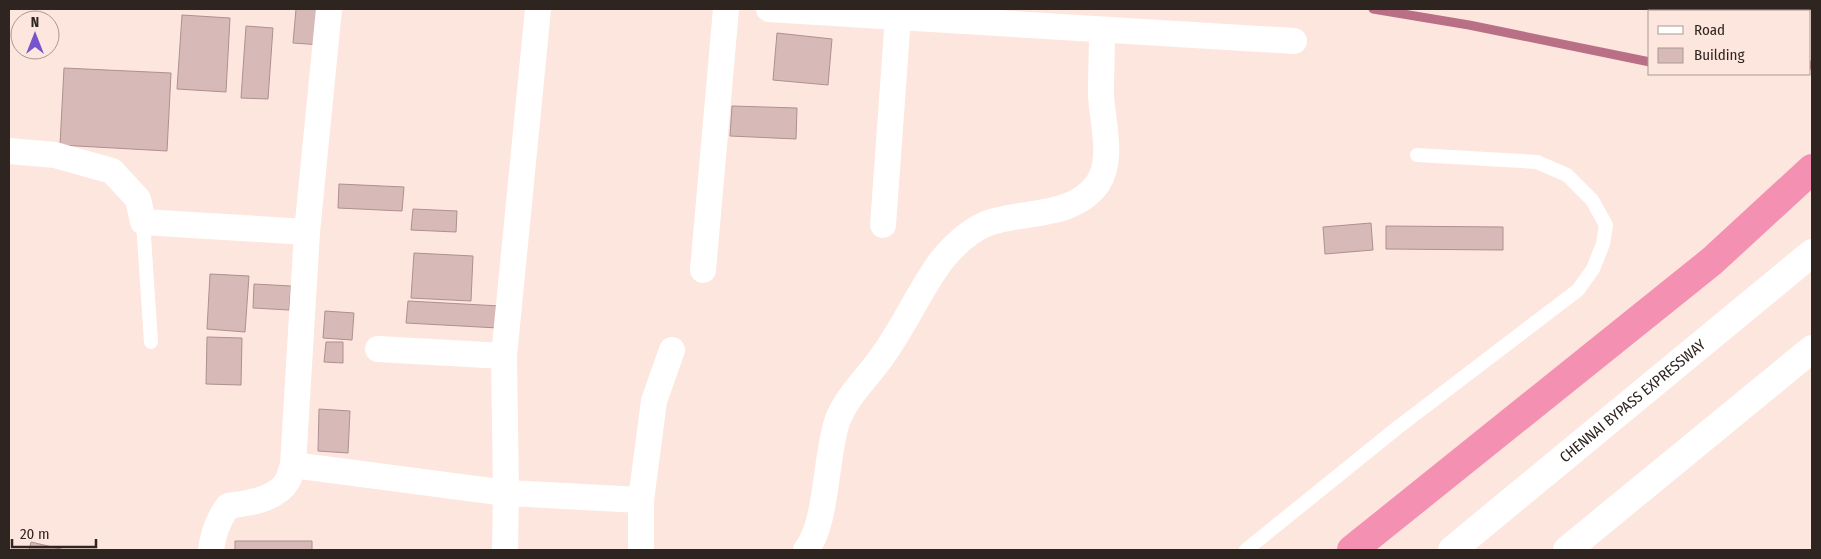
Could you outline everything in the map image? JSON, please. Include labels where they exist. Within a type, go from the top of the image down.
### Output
[{"type":"highway","name":"CHENNAI BYPASS EXPRESSWAY","points":[[1452,550],[1812,254]]},
{"type":"highway","points":[[1567,550],[1812,349]]},
{"type":"street","points":[[211,550],[214,532],[228,506],[254,502],[270,496],[288,481],[293,465],[307,232],[329,9]]},
{"type":"street","points":[[505,550],[504,356],[538,9]]},
{"type":"street","points":[[702,270],[726,9]]},
{"type":"street","points":[[770,9],[899,13],[1102,30],[1294,41]]},
{"type":"street","points":[[883,225],[899,13]]},
{"type":"street","points":[[810,548],[819,520],[837,421],[846,402],[882,357],[941,262],[960,240],[990,222],[1074,205],[1088,196],[1099,182],[1104,168],[1106,149],[1101,96],[1102,30]]},
{"type":"street","points":[[9,151],[55,155],[112,171],[138,199],[143,222],[307,232]]},
{"type":"street","points":[[378,349],[504,356]]},
{"type":"street","points":[[641,550],[642,500],[654,400],[672,350]]},
{"type":"street","points":[[293,465],[506,493],[642,500]]},
{"type":"lane","points":[[1246,550],[1397,428],[1578,290],[1593,269],[1603,244],[1606,225],[1592,200],[1567,175],[1537,162],[1418,155]]},
{"type":"lane","points":[[143,222],[151,342]]},
{"type":"building","points":[[296,9],[325,9],[322,45],[293,43]]},
{"type":"building","points":[[182,15],[230,18],[226,92],[177,89]]},
{"type":"building","points":[[246,26],[273,28],[268,99],[241,98]]},
{"type":"building","points":[[777,33],[832,39],[828,85],[773,80]]},
{"type":"building","points":[[64,68],[171,73],[167,151],[60,145]]},
{"type":"building","points":[[732,106],[797,108],[796,139],[730,136]]},
{"type":"building","points":[[339,184],[404,187],[402,211],[338,208]]},
{"type":"building","points":[[413,209],[457,211],[456,232],[411,230]]},
{"type":"building","points":[[1371,223],[1373,250],[1325,254],[1323,227]]},
{"type":"building","points":[[1386,226],[1503,227],[1503,250],[1386,249]]},
{"type":"building","points":[[414,253],[473,256],[471,301],[411,298]]},
{"type":"building","points":[[210,274],[249,276],[245,332],[207,329]]},
{"type":"building","points":[[254,284],[291,286],[289,310],[253,308]]},
{"type":"building","points":[[408,301],[500,306],[498,328],[406,323]]},
{"type":"building","points":[[325,311],[354,313],[352,340],[323,338]]},
{"type":"building","points":[[207,337],[242,338],[241,385],[206,384]]},
{"type":"building","points":[[326,342],[343,342],[343,363],[324,362]]},
{"type":"building","points":[[319,409],[350,411],[348,453],[318,451]]},
{"type":"building","points":[[235,541],[312,541],[312,550],[235,550]]},
{"type":"building","points":[[31,542],[65,550],[29,550]]},
{"type":"waterway","points":[[1373,9],[1469,25],[1648,62]]},
{"type":"waterway","points":[[1352,550],[1712,261],[1812,169]]}]
